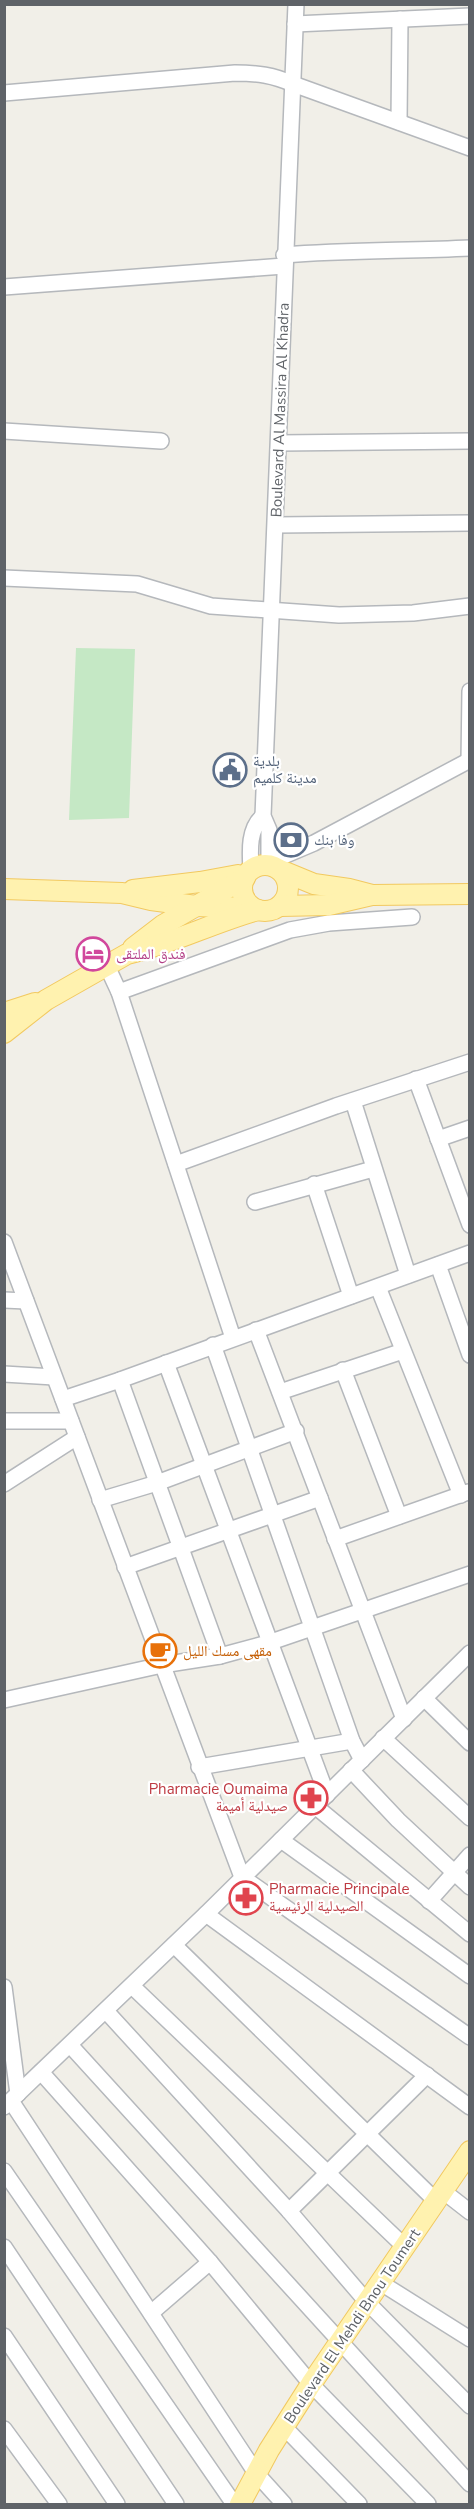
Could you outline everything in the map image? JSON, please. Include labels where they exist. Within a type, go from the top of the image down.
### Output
[{"type":"main road","points":[[127,954],[140,941],[163,925],[196,906],[268,872]]},
{"type":"main road","points":[[268,872],[288,894],[280,906]]},
{"type":"main road","points":[[256,909],[243,895],[268,872]]},
{"type":"main road","points":[[4,889],[122,893],[268,872],[372,895]]},
{"type":"main road","points":[[122,893],[151,900],[196,906],[270,911],[280,906],[328,905],[372,895],[470,894]]},
{"type":"main road","points":[[4,1033],[46,1000],[106,964],[127,954],[142,951],[256,909]]},
{"type":"main road","points":[[4,1013],[46,1000]]},
{"type":"main road","name":"Boulevard El Mehdi Bnou Toumert","points":[[240,2505],[256,2474],[311,2384],[469,2152]]},
{"type":"street","name":"Boulevard Al Massira Al Khadra","points":[[268,872],[270,835],[263,816],[296,4]]},
{"type":"street","points":[[295,24],[470,16]]},
{"type":"street","points":[[399,122],[400,19]]},
{"type":"street","points":[[4,93],[235,73],[276,76],[470,148]]},
{"type":"street","points":[[4,287],[284,261],[351,250],[405,251],[470,248]]},
{"type":"street","points":[[4,431],[161,441]]},
{"type":"street","points":[[279,442],[470,441]]},
{"type":"street","points":[[276,525],[470,523]]},
{"type":"street","points":[[4,578],[137,585],[212,606],[339,615],[413,613],[470,606]]},
{"type":"street","points":[[268,872],[281,857],[314,843],[469,761],[470,691]]},
{"type":"street","name":"Boulevard Al Massira Al Khadra","points":[[263,816],[255,824],[252,833],[268,872]]},
{"type":"street","points":[[270,835],[276,845],[291,852]]},
{"type":"street","points":[[268,872],[302,854],[314,843]]},
{"type":"street","points":[[119,992],[290,930],[329,923],[412,917]]},
{"type":"street","points":[[106,964],[119,992],[232,1338]]},
{"type":"street","points":[[176,1164],[470,1062]]},
{"type":"street","points":[[416,1079],[438,1139],[464,1195],[470,1225]]},
{"type":"street","points":[[353,1101],[408,1275]]},
{"type":"street","points":[[438,1139],[470,1128]]},
{"type":"street","points":[[255,1202],[373,1168]]},
{"type":"street","points":[[314,1184],[351,1296]]},
{"type":"street","points":[[4,1242],[242,1877],[470,2037]]},
{"type":"street","points":[[63,1399],[470,1253]]},
{"type":"street","points":[[438,1265],[470,1355]]},
{"type":"street","points":[[335,1539],[465,1493],[403,1351],[378,1287]]},
{"type":"street","points":[[4,1300],[26,1301]]},
{"type":"street","points":[[256,1330],[296,1431],[361,1612],[404,1719]]},
{"type":"street","points":[[213,1345],[352,1741],[356,1765],[398,1820],[470,1887]]},
{"type":"street","points":[[280,1392],[403,1351]]},
{"type":"street","points":[[166,1363],[268,1643],[327,1795]]},
{"type":"street","points":[[343,1370],[399,1516]]},
{"type":"street","points":[[4,1374],[54,1377]]},
{"type":"street","points":[[120,1380],[220,1656]]},
{"type":"street","points":[[4,1421],[71,1421]]},
{"type":"street","points":[[100,1500],[157,1483],[296,1431]]},
{"type":"street","points":[[4,1484],[77,1437]]},
{"type":"street","points":[[125,1567],[320,1498]]},
{"type":"street","points":[[4,1700],[162,1665],[220,1656],[268,1643],[470,1574]]},
{"type":"street","points":[[11,2101],[206,1914],[470,1653]]},
{"type":"street","points":[[424,1698],[470,1743]]},
{"type":"street","points":[[383,1738],[470,1818]]},
{"type":"street","points":[[199,1767],[352,1741]]},
{"type":"street","points":[[315,1806],[470,1934]]},
{"type":"street","points":[[280,1840],[437,1955],[470,1976]]},
{"type":"street","points":[[429,1901],[470,1854]]},
{"type":"street","points":[[206,1914],[470,2107]]},
{"type":"street","points":[[174,1945],[368,2132],[439,2196],[470,2212]]},
{"type":"street","points":[[132,1986],[247,2093],[326,2174],[405,2247]]},
{"type":"street","points":[[4,1988],[11,2101],[256,2474],[284,2505]]},
{"type":"street","points":[[106,2011],[289,2211],[368,2302],[470,2406]]},
{"type":"street","points":[[70,2044],[470,2484]]},
{"type":"street","points":[[41,2072],[210,2262],[311,2384],[428,2505]]},
{"type":"street","points":[[289,2211],[428,2075]]},
{"type":"street","points":[[4,2171],[234,2505]]},
{"type":"street","points":[[4,2247],[176,2505]]},
{"type":"street","points":[[151,2313],[210,2262]]},
{"type":"street","points":[[381,2283],[470,2339]]},
{"type":"street","points":[[4,2337],[117,2505]]},
{"type":"street","points":[[284,2427],[359,2505]]},
{"type":"street","points":[[4,2428],[59,2505]]},
{"type":"green space","points":[[76,648],[135,649],[129,818],[69,820]]},
{"type":"place","name":"بلدية مدينة كلميم","points":[[230,770]]},
{"type":"place","name":"وفا بنك","points":[[291,840]]},
{"type":"place","name":"فندق الملتقى","points":[[93,954]]},
{"type":"place","name":"مقهى مسك الليل","points":[[160,1651]]},
{"type":"place","name":"Pharmacie Oumaima صيدلية أميمة","points":[[311,1798]]},
{"type":"place","name":"Pharmacie Principale الصيدلية الرئيسية","points":[[246,1898]]}]
